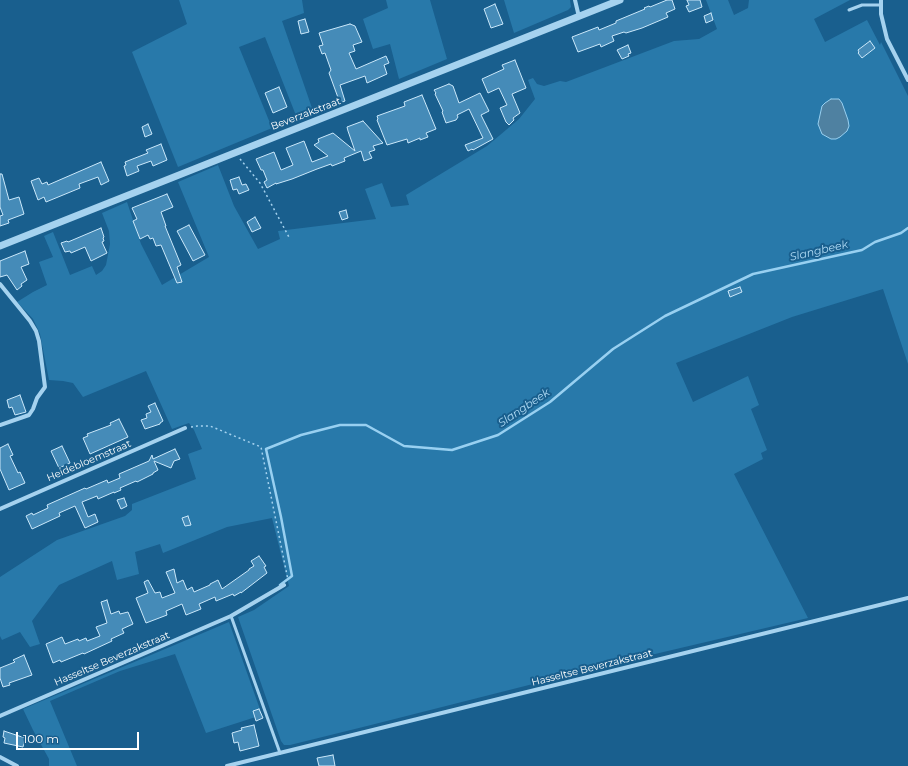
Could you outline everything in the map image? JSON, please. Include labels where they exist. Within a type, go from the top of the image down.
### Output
[{"type":"street","points":[[575,0],[579,17]]},
{"type":"street","name":"Beverzakstraat","points":[[0,246],[620,0]]},
{"type":"street","points":[[881,3],[883,26],[887,39],[908,80]]},
{"type":"street","points":[[0,284],[30,321],[36,331],[40,341],[45,387],[38,398],[34,409],[29,415],[0,426]]},
{"type":"street","name":"Heidebloemstraat","points":[[0,508],[185,428]]},
{"type":"street","name":"Hasseltse Beverzakstraat","points":[[0,716],[231,616],[284,585]]},
{"type":"street","name":"Hasseltse Beverzakstraat","points":[[227,766],[908,598]]},
{"type":"street","points":[[0,757],[17,766]]},
{"type":"lane","points":[[849,10],[862,4],[881,3]]},
{"type":"lane","points":[[231,616],[280,753]]},
{"type":"path","points":[[234,153],[260,183],[290,239]]},
{"type":"path","points":[[185,428],[210,426],[261,447],[289,579],[284,585]]},
{"type":"shaded area","points":[[179,0],[302,0],[304,13],[282,21],[313,111],[297,118],[265,37],[239,47],[272,128],[178,167],[132,52],[187,24]]},
{"type":"shaded area","points":[[386,0],[430,0],[447,59],[399,79],[390,44],[373,49],[363,19],[388,8]]},
{"type":"shaded area","points":[[504,0],[570,0],[571,7],[568,10],[514,33]]},
{"type":"shaded area","points":[[706,0],[728,0],[734,15],[748,8],[749,0],[850,0],[814,19],[825,42],[867,20],[880,45],[881,42],[908,96],[908,364],[883,289],[792,317],[676,363],[693,402],[748,376],[759,405],[751,409],[767,450],[761,453],[763,459],[734,474],[808,618],[604,666],[290,745],[284,745],[281,741],[238,617],[254,610],[289,586],[272,518],[227,527],[163,553],[160,544],[135,552],[139,574],[117,580],[112,561],[59,585],[32,621],[40,644],[30,647],[20,632],[2,640],[0,636],[0,577],[57,540],[125,516],[132,510],[132,504],[196,479],[188,454],[202,449],[194,430],[189,423],[172,429],[146,371],[83,397],[73,383],[49,380],[40,334],[33,319],[17,302],[47,285],[39,262],[53,257],[44,236],[53,232],[70,275],[92,266],[96,275],[102,271],[106,265],[110,244],[109,231],[102,213],[127,202],[141,244],[162,285],[209,257],[178,182],[218,165],[234,206],[258,249],[280,239],[278,231],[376,219],[365,189],[382,183],[391,207],[409,205],[406,195],[487,146],[519,119],[535,99],[528,80],[533,78],[537,84],[544,86],[560,81],[566,82],[674,41],[699,39],[717,29]]},
{"type":"shaded area","points":[[831,99],[839,99],[842,103],[849,126],[847,131],[836,139],[831,139],[822,134],[818,124],[822,106]]},
{"type":"shaded area","points":[[229,622],[262,715],[206,733],[175,654],[120,671],[50,701],[77,766],[49,766],[49,759],[23,709]]},
{"type":"building","points":[[667,0],[672,0],[675,9],[666,13],[668,17],[642,28],[612,36],[614,41],[601,47],[600,44],[578,52],[572,37],[598,27],[599,30],[645,9],[644,8]]},
{"type":"building","points":[[687,0],[700,0],[702,7],[689,12],[686,6],[689,5]]},
{"type":"building","points":[[495,4],[503,24],[491,28],[484,9]]},
{"type":"building","points":[[711,13],[713,20],[706,23],[704,16]]},
{"type":"building","points":[[305,19],[309,32],[301,34],[298,21]]},
{"type":"building","points":[[350,24],[355,26],[362,42],[353,45],[355,51],[349,53],[356,69],[386,56],[389,63],[384,65],[387,74],[367,83],[365,76],[340,85],[345,101],[340,103],[329,73],[331,70],[325,53],[322,54],[319,46],[323,45],[319,33]]},
{"type":"building","points":[[870,41],[875,48],[862,58],[858,53],[858,50]]},
{"type":"building","points":[[628,45],[631,53],[628,54],[629,56],[622,59],[617,50]]},
{"type":"building","points":[[515,60],[526,88],[512,94],[520,113],[513,118],[514,120],[509,125],[506,122],[500,108],[507,105],[499,88],[488,93],[482,79],[504,69],[502,65]]},
{"type":"building","points":[[449,84],[453,86],[459,103],[480,93],[489,111],[481,115],[493,139],[473,150],[468,151],[465,145],[483,138],[469,109],[457,115],[458,117],[456,120],[446,123],[442,112],[443,111],[434,90]]},
{"type":"building","points":[[279,87],[287,107],[273,113],[265,93]]},
{"type":"building","points":[[422,95],[436,129],[426,133],[428,137],[420,140],[420,138],[408,143],[407,139],[387,145],[377,120],[377,116],[405,106],[404,102]]},
{"type":"building","points":[[363,121],[383,143],[373,146],[375,150],[369,152],[372,158],[364,161],[361,151],[344,158],[345,161],[332,166],[331,164],[292,179],[276,183],[267,188],[264,182],[267,180],[256,159],[274,152],[281,170],[293,165],[286,148],[304,141],[312,162],[328,156],[314,145],[319,142],[318,139],[333,133],[355,151],[347,127]]},
{"type":"building","points":[[148,124],[152,134],[145,137],[142,127]]},
{"type":"building","points":[[161,144],[167,160],[153,166],[151,161],[137,166],[139,171],[127,176],[124,166],[126,165],[125,162],[148,153],[146,150]]},
{"type":"building","points":[[101,162],[109,181],[101,185],[98,177],[79,184],[80,188],[46,202],[44,197],[38,200],[31,181],[39,178],[42,184],[47,182],[48,185]]},
{"type":"building","points":[[0,174],[2,174],[9,200],[19,197],[24,214],[8,220],[9,223],[0,226],[0,216],[3,215],[0,207]]},
{"type":"building","points":[[239,177],[242,185],[246,184],[249,190],[239,194],[237,189],[233,190],[230,180]]},
{"type":"building","points":[[167,194],[173,207],[161,212],[165,226],[181,265],[177,267],[182,282],[177,283],[161,245],[156,246],[153,238],[150,239],[148,235],[140,239],[133,221],[137,219],[132,208]]},
{"type":"building","points":[[346,210],[348,218],[342,220],[339,212]]},
{"type":"building","points":[[255,217],[261,228],[252,232],[247,222]]},
{"type":"building","points":[[189,225],[205,255],[193,261],[177,231]]},
{"type":"building","points":[[101,228],[104,237],[104,241],[102,242],[107,253],[91,261],[85,247],[71,253],[70,251],[65,252],[61,243],[68,242]]},
{"type":"building","points":[[25,251],[29,264],[21,267],[27,280],[21,284],[22,286],[17,290],[7,275],[0,277],[0,261]]},
{"type":"building","points":[[740,287],[742,292],[730,297],[728,291]]},
{"type":"building","points":[[20,395],[26,412],[15,415],[12,407],[9,408],[7,400]]},
{"type":"building","points":[[155,403],[163,421],[160,424],[145,429],[141,420],[147,418],[146,414],[151,412],[148,406]]},
{"type":"building","points":[[119,419],[128,437],[90,454],[83,438],[88,436],[87,434],[111,425],[110,423]]},
{"type":"building","points":[[8,444],[13,455],[10,456],[18,473],[20,472],[25,483],[9,490],[0,469],[0,448]]},
{"type":"building","points":[[62,446],[70,463],[59,468],[51,451]]},
{"type":"building","points":[[175,449],[180,459],[174,461],[171,468],[154,461],[158,470],[153,474],[120,488],[121,490],[114,493],[98,499],[97,496],[82,502],[88,517],[95,514],[98,522],[85,528],[75,506],[59,513],[60,516],[32,529],[26,516],[32,513],[33,515],[48,508],[47,505],[85,488],[86,489],[107,480],[108,483],[120,478],[119,474],[149,461],[152,455],[153,459]]},
{"type":"building","points":[[124,498],[127,506],[121,509],[117,500]]},
{"type":"building","points":[[188,516],[191,525],[185,526],[182,518]]},
{"type":"building","points":[[259,556],[266,566],[264,567],[267,573],[241,593],[234,596],[233,594],[216,601],[215,597],[199,604],[201,609],[186,615],[182,604],[166,611],[167,615],[146,623],[136,598],[148,593],[144,582],[148,580],[155,593],[160,592],[162,598],[175,593],[166,572],[174,569],[177,583],[183,580],[187,590],[192,587],[194,592],[218,580],[222,589],[254,566],[251,561]]},
{"type":"building","points":[[107,600],[111,614],[119,611],[120,614],[128,612],[133,624],[122,629],[124,633],[111,639],[112,641],[84,654],[83,653],[61,662],[60,660],[53,663],[46,644],[62,637],[65,644],[78,639],[79,641],[86,638],[87,641],[100,636],[96,627],[107,623],[101,602]]},
{"type":"building","points":[[24,655],[32,675],[9,683],[10,685],[3,687],[0,678],[0,668],[15,662],[13,660]]},
{"type":"building","points":[[259,709],[263,718],[256,721],[253,711]]},
{"type":"building","points":[[254,725],[259,746],[240,751],[238,742],[234,743],[232,733],[242,730],[241,728]]},
{"type":"building","points":[[4,731],[25,738],[23,747],[4,743]]},
{"type":"building","points":[[333,755],[335,766],[319,766],[317,758]]},
{"type":"waterway","name":"Slangbeek","points":[[280,585],[292,576],[266,449],[301,435],[340,425],[366,425],[404,446],[452,450],[498,435],[550,402],[613,349],[665,316],[753,274],[862,250],[875,242],[901,233],[908,228]]}]
